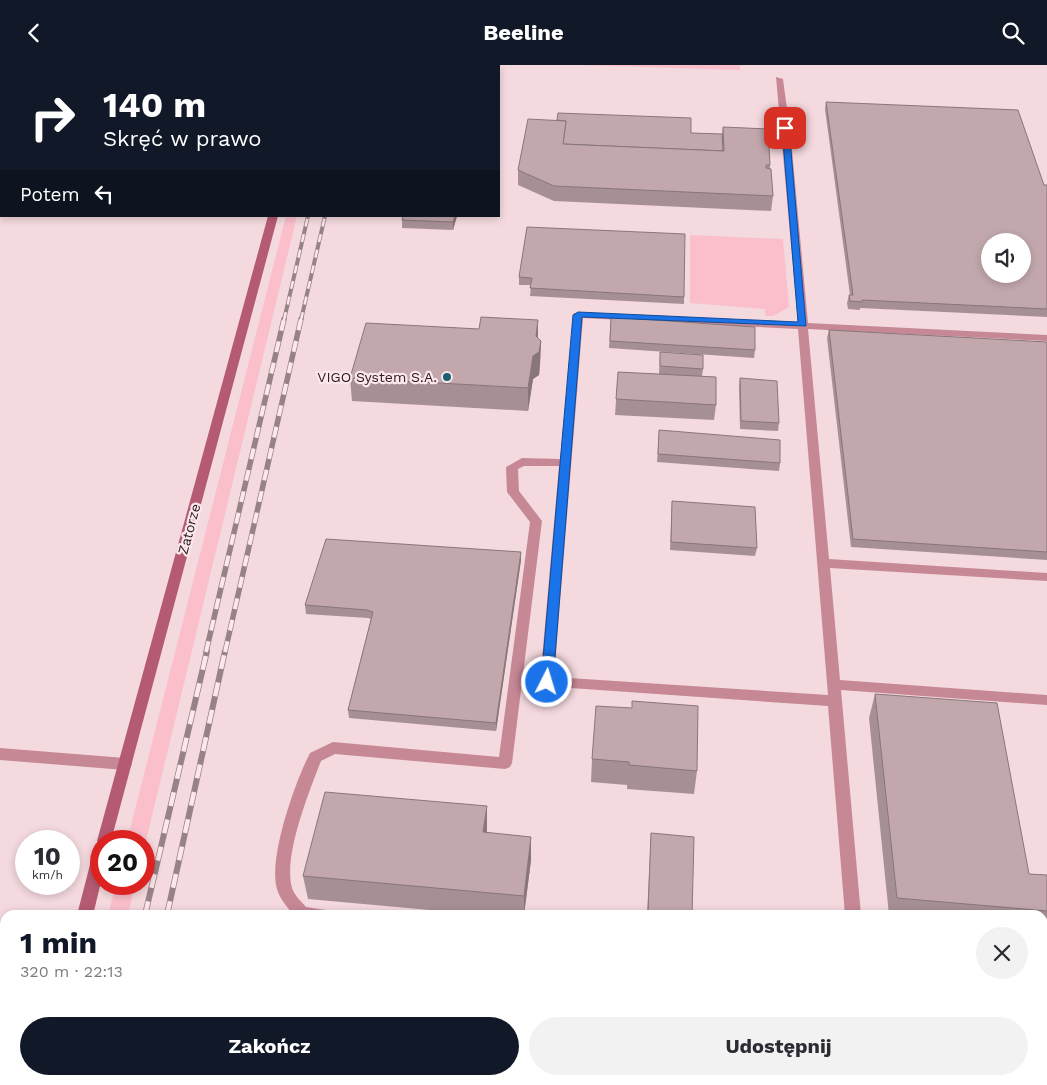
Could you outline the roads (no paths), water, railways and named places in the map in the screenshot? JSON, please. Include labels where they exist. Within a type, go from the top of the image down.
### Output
[{"type":"street","points":[[779,79],[835,685],[853,910]]},
{"type":"street","name":"Zatorze","points":[[107,830],[273,217]]},
{"type":"street","points":[[835,701],[547,682],[578,315],[1047,338]]},
{"type":"street","points":[[299,910],[285,889],[282,861],[306,780],[315,757],[333,749],[505,763],[536,521],[513,492],[512,467],[522,461],[566,463]]},
{"type":"street","points":[[824,563],[1047,577]]},
{"type":"street","points":[[835,685],[1047,700]]},
{"type":"street","points":[[0,754],[125,764]]},
{"type":"street","points":[[86,910],[90,895]]},
{"type":"railway","points":[[284,320],[308,217]]},
{"type":"railway","points":[[301,320],[325,217]]},
{"type":"railway","points":[[206,652],[284,319]]},
{"type":"railway","points":[[225,652],[301,319]]},
{"type":"railway","points":[[146,910],[207,651]]},
{"type":"railway","points":[[168,910],[225,651]]},
{"type":"place","name":"VIGO System S.A.","points":[[447,377]]}]
